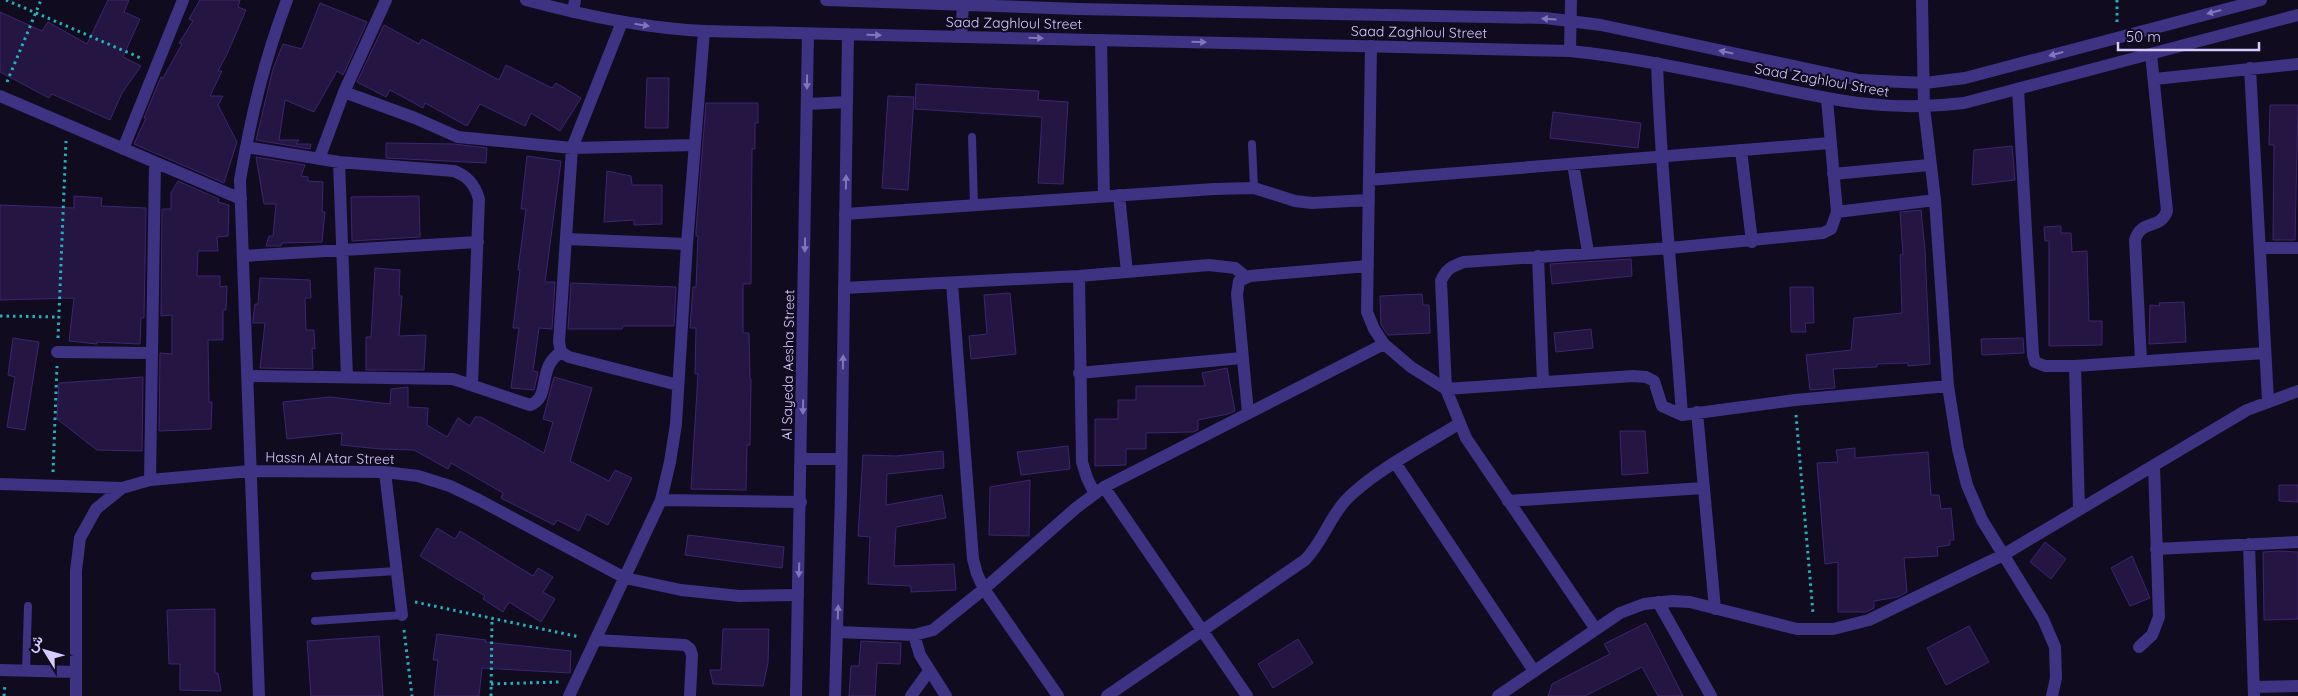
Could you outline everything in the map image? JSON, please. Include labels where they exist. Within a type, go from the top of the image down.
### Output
[{"type":"street","points":[[123,149],[183,0]]},
{"type":"street","points":[[259,696],[240,180],[250,119],[266,60],[287,0]]},
{"type":"street","points":[[319,159],[344,92],[386,0]]},
{"type":"street","name":"Saad Zaghloul Street","points":[[526,0],[574,6],[622,22],[704,31],[1570,51],[1656,62],[1827,98],[1887,107],[1924,107],[1964,103],[2298,15]]},
{"type":"street","name":"Saad Zaghloul Street","points":[[826,0],[962,4],[1080,4],[1571,20],[1859,80],[1925,83],[1965,78],[2261,0]]},
{"type":"street","points":[[1570,51],[1571,0]]},
{"type":"street","points":[[1922,0],[1924,107],[1935,200],[1948,386],[1958,449],[1967,485],[1982,520],[2043,619],[2055,647],[2056,678],[2052,696]]},
{"type":"street","points":[[961,37],[962,4]]},
{"type":"street","points":[[622,22],[572,148],[559,342],[561,352],[569,357],[678,385]]},
{"type":"street","points":[[569,696],[660,500],[673,443],[704,31]]},
{"type":"street","name":"Al Sayeda Aesha Street","points":[[796,696],[802,459],[808,34]]},
{"type":"street","points":[[835,696],[846,214],[848,34]]},
{"type":"street","points":[[1101,40],[1104,196]]},
{"type":"street","points":[[1371,46],[1368,312],[1374,329],[1384,344],[1411,367],[1446,389],[1633,376],[1646,377],[1654,381],[1662,406],[1682,415],[1795,400],[1948,386]]},
{"type":"street","points":[[2141,361],[2134,240],[2137,231],[2144,226],[2160,222],[2168,212],[2151,54]]},
{"type":"street","points":[[1656,62],[1660,157],[1670,248],[1682,415]]},
{"type":"street","points":[[2155,78],[2298,64]]},
{"type":"street","points":[[2250,68],[2268,401]]},
{"type":"street","points":[[2018,88],[2032,355],[2035,362],[2042,366],[2075,366],[2266,353]]},
{"type":"street","points":[[344,92],[415,118],[458,137],[572,148],[695,145]]},
{"type":"street","points":[[0,96],[241,199]]},
{"type":"street","points":[[1595,628],[1476,455],[1460,423],[1446,389],[1441,281],[1444,274],[1450,267],[1464,262],[1752,242],[1824,233],[1831,229],[1837,212],[1827,98]]},
{"type":"street","points":[[807,104],[847,102]]},
{"type":"street","points":[[1369,180],[1830,143]]},
{"type":"street","points":[[246,147],[339,162],[447,170],[461,174],[472,183],[479,199],[472,386]]},
{"type":"street","points":[[1741,150],[1752,242]]},
{"type":"street","points":[[339,162],[347,377]]},
{"type":"street","points":[[150,480],[155,163]]},
{"type":"street","points":[[1573,164],[1588,252]]},
{"type":"street","points":[[1833,174],[1930,165]]},
{"type":"street","points":[[846,214],[1119,195],[1254,188],[1296,201],[1312,203],[1369,200]]},
{"type":"street","points":[[1119,195],[1127,272]]},
{"type":"street","points":[[1837,212],[1935,200]]},
{"type":"street","points":[[567,239],[687,244]]},
{"type":"street","points":[[243,256],[478,242]]},
{"type":"street","points":[[2260,248],[2298,248]]},
{"type":"street","points":[[1538,256],[1543,382]]},
{"type":"street","points":[[844,288],[1079,276],[1222,265],[1235,268],[1246,277]]},
{"type":"street","points":[[1248,413],[1237,289],[1239,281],[1246,277],[1368,266]]},
{"type":"street","points":[[1079,276],[1082,462],[1087,478],[1100,490],[1247,696]]},
{"type":"street","points":[[952,283],[973,559],[984,589],[1058,696]]},
{"type":"street","points":[[837,632],[914,635],[933,630],[984,589],[1076,508],[1100,490],[1384,344]]},
{"type":"street","points":[[58,352],[152,353]]},
{"type":"street","points":[[246,376],[453,379],[530,405],[541,397],[547,366],[552,357],[561,352]]},
{"type":"street","points":[[1080,373],[1242,358]]},
{"type":"street","points":[[2075,366],[2079,510]]},
{"type":"street","points":[[1498,696],[1595,628],[1620,613],[1644,604],[1690,602],[1796,628],[1815,630],[1852,626],[1869,620],[2003,555],[2247,410],[2298,391]]},
{"type":"street","points":[[1697,412],[1715,609]]},
{"type":"street","points":[[1107,696],[1305,560],[1321,541],[1334,516],[1345,501],[1361,486],[1460,423]]},
{"type":"street","points":[[802,459],[841,459]]},
{"type":"street","points":[[1396,464],[1534,671]]},
{"type":"street","points":[[2139,647],[2152,635],[2159,617],[2154,465]]},
{"type":"street","name":"Hassn Al Atar Street","points":[[76,696],[76,571],[80,538],[96,509],[122,488],[150,480],[250,471],[385,472],[418,476],[450,486],[625,578],[681,590],[739,596],[798,595]]},
{"type":"street","points":[[385,472],[402,615]]},
{"type":"street","points":[[0,484],[122,488]]},
{"type":"street","points":[[1508,501],[1703,488]]},
{"type":"street","points":[[660,500],[801,502]]},
{"type":"street","points":[[2156,549],[2298,542]]},
{"type":"street","points":[[2249,544],[2254,692],[2298,686]]},
{"type":"street","points":[[1658,602],[1710,696]]},
{"type":"street","points":[[914,635],[920,655],[946,696]]},
{"type":"street","points":[[596,640],[685,645],[690,649],[692,655],[690,696]]},
{"type":"street","points":[[0,670],[76,672]]},
{"type":"street","points":[[911,696],[929,671]]},
{"type":"lane","points":[[972,137],[974,205]]},
{"type":"lane","points":[[1252,144],[1254,188]]},
{"type":"lane","points":[[315,576],[397,571]]},
{"type":"lane","points":[[26,671],[28,606]]},
{"type":"lane","points":[[315,622],[402,615]]},
{"type":"path","points":[[6,0],[157,65]]},
{"type":"path","points":[[0,96],[41,0]]},
{"type":"path","points":[[2117,0],[2117,38]]},
{"type":"path","points":[[52,486],[67,125]]},
{"type":"path","points":[[0,316],[59,317]]},
{"type":"path","points":[[1795,400],[1815,630]]},
{"type":"path","points":[[400,598],[596,640]]},
{"type":"path","points":[[402,615],[412,696]]},
{"type":"path","points":[[491,696],[492,618]]},
{"type":"path","points":[[491,684],[574,682]]},
{"type":"building","points":[[108,0],[129,0],[124,12],[140,19],[123,57],[141,66],[122,93],[110,120],[52,94],[49,98],[0,72],[0,12],[42,31],[48,22],[87,44]]},
{"type":"building","points":[[200,0],[240,0],[238,7],[246,10],[218,71],[222,71],[210,96],[223,96],[218,105],[237,142],[224,183],[134,144],[161,77],[163,78],[182,44],[179,43],[193,21],[189,19]]},
{"type":"building","points":[[320,3],[367,22],[343,75],[337,71],[314,112],[285,100],[279,140],[299,140],[296,144],[311,144],[310,149],[256,140],[273,69],[283,44],[302,49]]},
{"type":"building","points":[[384,25],[419,44],[422,39],[499,80],[506,65],[552,88],[556,83],[581,98],[560,131],[531,113],[525,126],[480,104],[467,126],[425,103],[423,108],[390,90],[386,97],[357,82]]},
{"type":"building","points":[[647,78],[669,78],[668,128],[645,128]]},
{"type":"building","points":[[916,84],[1039,91],[1038,100],[1068,102],[1063,184],[1038,183],[1042,117],[915,109]]},
{"type":"building","points":[[888,96],[914,97],[908,190],[882,188]]},
{"type":"building","points":[[706,103],[758,103],[758,123],[755,123],[755,149],[752,149],[751,284],[743,284],[743,333],[749,333],[751,379],[750,445],[747,445],[746,490],[691,489],[698,374],[695,374],[696,328],[690,328],[693,287],[696,287],[698,236],[696,236],[696,231]]},
{"type":"building","points":[[2270,105],[2298,105],[2295,240],[2273,240],[2274,145],[2269,145]]},
{"type":"building","points":[[1553,112],[1641,123],[1638,148],[1550,138]]},
{"type":"building","points":[[386,143],[454,144],[487,148],[486,163],[386,158]]},
{"type":"building","points":[[2012,146],[2015,180],[1972,185],[1974,150]]},
{"type":"building","points":[[527,156],[561,161],[545,282],[555,282],[552,329],[539,328],[533,371],[538,372],[534,390],[511,388],[519,328],[513,328],[526,209],[521,209]]},
{"type":"building","points":[[256,157],[305,165],[301,176],[308,177],[308,181],[323,182],[322,212],[325,212],[322,242],[282,243],[281,246],[266,246],[269,236],[273,236],[276,204],[264,204]]},
{"type":"building","points":[[607,171],[631,176],[632,185],[662,185],[662,224],[634,225],[634,220],[604,222]]},
{"type":"building","points":[[178,181],[219,199],[218,202],[229,205],[228,236],[217,237],[218,251],[198,251],[197,276],[220,276],[220,287],[227,286],[226,310],[223,310],[223,340],[208,340],[209,402],[212,402],[211,429],[159,431],[160,353],[172,354],[172,315],[161,316],[162,209],[171,209],[171,193]]},
{"type":"building","points":[[74,196],[102,198],[101,206],[146,208],[144,318],[141,318],[140,344],[97,342],[97,344],[69,341],[74,298],[0,300],[0,205],[74,208]]},
{"type":"building","points":[[419,196],[420,237],[352,241],[351,197]]},
{"type":"building","points":[[1921,210],[1925,250],[1930,364],[1908,366],[1908,363],[1877,364],[1877,367],[1833,369],[1835,388],[1810,390],[1806,355],[1851,350],[1854,318],[1902,313],[1900,255],[1903,254],[1900,212]]},
{"type":"building","points":[[2061,226],[2061,233],[2071,233],[2072,252],[2087,251],[2089,321],[2102,321],[2102,345],[2049,346],[2049,241],[2045,241],[2044,227]]},
{"type":"building","points":[[1631,259],[1632,276],[1552,284],[1550,264]]},
{"type":"building","points":[[375,268],[400,270],[399,296],[402,296],[399,336],[426,335],[424,370],[366,370],[366,337],[371,337]]},
{"type":"building","points":[[260,278],[310,280],[311,298],[305,298],[306,330],[314,330],[315,349],[312,348],[313,369],[260,368],[265,323],[253,323],[253,319],[255,304],[258,304]]},
{"type":"building","points":[[571,283],[676,287],[674,326],[623,326],[622,329],[568,329]]},
{"type":"building","points":[[1790,287],[1813,287],[1814,323],[1805,323],[1806,332],[1791,332]]},
{"type":"building","points":[[1010,293],[1016,354],[971,359],[969,336],[987,334],[984,295]]},
{"type":"building","points":[[1422,294],[1423,305],[1429,305],[1430,333],[1388,335],[1381,325],[1380,296]]},
{"type":"building","points":[[2184,302],[2186,342],[2149,344],[2150,305],[2160,306],[2159,303]]},
{"type":"building","points":[[1591,329],[1593,348],[1556,352],[1554,333]]},
{"type":"building","points":[[13,338],[39,342],[25,430],[7,427],[15,377],[8,375]]},
{"type":"building","points":[[2023,338],[2024,353],[1982,355],[1981,339]]},
{"type":"building","points":[[1227,368],[1235,411],[1198,420],[1198,430],[1193,432],[1146,433],[1146,449],[1126,449],[1126,465],[1095,466],[1095,419],[1118,419],[1118,400],[1136,400],[1136,386],[1205,386],[1202,373]]},
{"type":"building","points":[[143,377],[142,451],[97,450],[57,419],[59,383]]},
{"type":"building","points":[[554,377],[592,388],[570,461],[609,481],[615,470],[632,478],[608,525],[587,514],[579,531],[557,520],[554,525],[501,498],[503,493],[451,463],[448,469],[414,450],[341,445],[342,433],[287,439],[283,402],[330,397],[390,404],[391,389],[408,387],[408,407],[428,408],[427,425],[447,437],[458,418],[470,426],[475,417],[481,417],[544,453],[553,422],[543,419]]},
{"type":"building","points":[[1620,431],[1645,431],[1648,473],[1622,475]]},
{"type":"building","points":[[1068,446],[1070,469],[1021,475],[1017,452]]},
{"type":"building","points":[[1855,448],[1855,458],[1928,452],[1931,495],[1939,495],[1941,509],[1951,508],[1954,540],[1950,540],[1950,545],[1937,547],[1938,556],[1904,558],[1907,592],[1898,597],[1874,601],[1874,608],[1866,612],[1838,612],[1838,562],[1825,564],[1817,463],[1838,462],[1836,450]]},
{"type":"building","points":[[943,451],[944,468],[887,474],[886,505],[942,495],[946,518],[896,527],[894,566],[954,564],[956,590],[911,592],[911,586],[868,584],[870,537],[858,536],[863,455],[896,456]]},
{"type":"building","points":[[1030,480],[1029,536],[989,535],[990,487]]},
{"type":"building","points":[[2279,485],[2298,485],[2298,502],[2279,501]]},
{"type":"building","points":[[437,528],[455,539],[460,531],[533,576],[538,568],[553,577],[543,592],[555,599],[541,622],[509,602],[503,612],[483,599],[485,596],[420,556]]},
{"type":"building","points":[[688,535],[784,547],[782,568],[685,555]]},
{"type":"building","points":[[2045,542],[2066,559],[2051,579],[2030,562]]},
{"type":"building","points":[[2263,552],[2298,552],[2298,619],[2264,620]]},
{"type":"building","points":[[2132,556],[2150,598],[2130,606],[2111,568]]},
{"type":"building","points":[[215,609],[215,673],[218,673],[221,691],[180,690],[180,664],[169,664],[167,610]]},
{"type":"building","points":[[1646,623],[1683,696],[1658,696],[1642,667],[1585,696],[1548,696],[1552,684],[1610,654],[1604,644]]},
{"type":"building","points":[[1969,626],[1989,662],[1946,685],[1927,648]]},
{"type":"building","points":[[723,629],[769,629],[768,663],[763,686],[713,684],[710,670],[721,670]]},
{"type":"building","points":[[437,634],[486,640],[485,642],[571,651],[570,673],[482,668],[479,696],[434,696],[438,660],[433,660]]},
{"type":"building","points":[[379,636],[383,696],[311,696],[307,641]]},
{"type":"building","points":[[1298,639],[1313,663],[1273,688],[1258,664]]},
{"type":"building","points":[[861,641],[901,643],[900,664],[877,663],[875,696],[849,696],[851,666],[859,666]]}]
